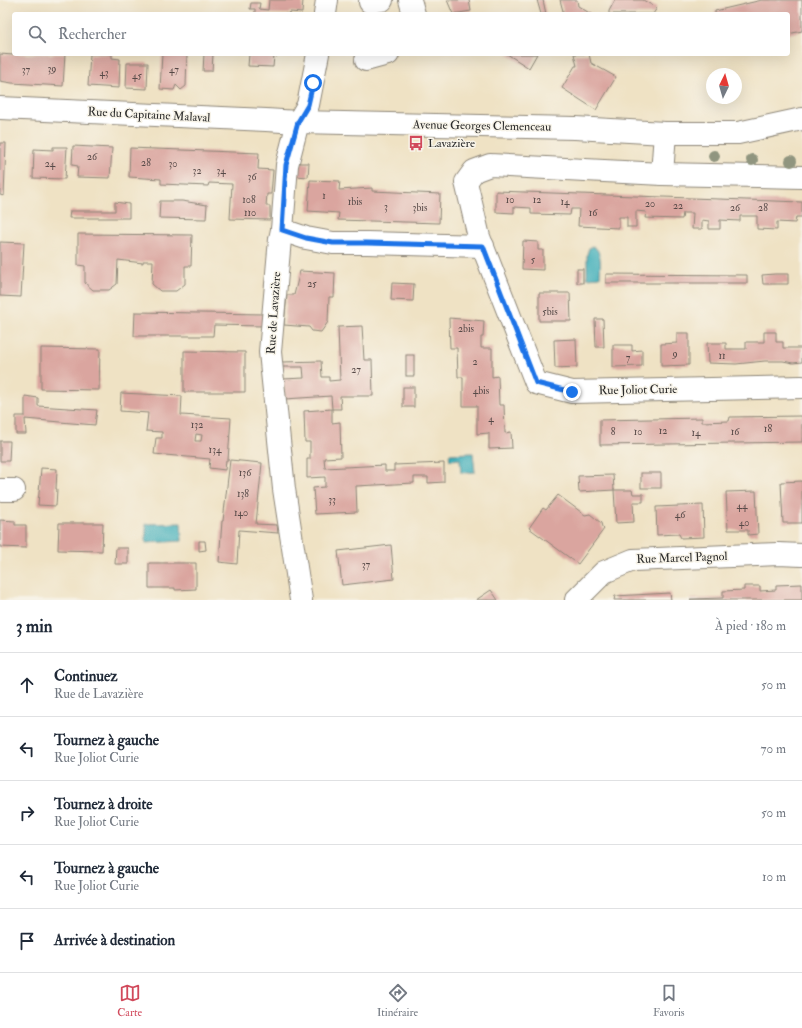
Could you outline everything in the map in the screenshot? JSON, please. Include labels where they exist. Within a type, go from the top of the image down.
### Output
[{"type":"street","points":[[325,12],[328,0]]},
{"type":"street","points":[[410,0],[413,12]]},
{"type":"street","name":"Rue de Lavazière","points":[[301,600],[284,489],[270,352],[282,230],[286,165],[298,122],[308,105],[318,56]]},
{"type":"street","points":[[366,60],[381,56]]},
{"type":"street","name":"Rue du Capitaine Malaval","points":[[0,108],[298,122]]},
{"type":"street","name":"Avenue Georges Clemenceau","points":[[298,122],[575,128],[665,133],[738,133],[802,119]]},
{"type":"street","points":[[662,174],[665,133]]},
{"type":"street","points":[[282,230],[306,238],[333,243],[483,246],[479,237],[466,182],[474,171],[490,165],[662,174],[802,177]]},
{"type":"street","name":"Rue Joliot Curie","points":[[483,246],[536,383],[572,392],[802,387]]},
{"type":"street","name":"Rue Marcel Pagnol","points":[[576,600],[604,572],[633,560],[802,554]]},
{"type":"water","points":[[593,246],[596,248],[600,256],[600,277],[587,278],[587,254],[589,248]]},
{"type":"water","points":[[473,453],[475,472],[461,473],[460,459],[450,460],[449,454]]},
{"type":"water","points":[[181,523],[182,541],[146,543],[146,524]]},
{"type":"building","points":[[269,0],[303,0],[302,12],[255,12],[255,9],[250,9],[251,3],[260,3],[259,9],[268,10]]},
{"type":"building","points":[[447,0],[469,0],[471,11],[452,12]]},
{"type":"building","points":[[537,0],[543,0],[546,12],[540,12]]},
{"type":"building","points":[[560,0],[577,0],[578,6],[588,12],[562,12]]},
{"type":"building","points":[[615,0],[643,0],[657,8],[654,12],[609,11]]},
{"type":"building","points":[[762,0],[802,0],[802,31],[790,34],[790,12],[715,11]]},
{"type":"building","points":[[0,54],[12,56],[65,56],[63,86],[0,81]]},
{"type":"building","points":[[90,56],[112,56],[112,58],[120,59],[119,88],[88,86]]},
{"type":"building","points":[[162,56],[187,56],[186,86],[181,90],[176,85],[174,90],[160,89]]},
{"type":"building","points":[[204,56],[213,56],[212,71],[203,71]]},
{"type":"building","points":[[249,56],[274,56],[273,67],[248,66]]},
{"type":"building","points":[[510,56],[536,56],[529,68]]},
{"type":"building","points":[[574,56],[589,56],[591,63],[616,77],[596,110],[562,88],[575,66],[577,66]]},
{"type":"building","points":[[127,63],[148,63],[147,89],[126,88]]},
{"type":"building","points":[[0,143],[6,143],[4,196],[0,195]]},
{"type":"building","points":[[73,146],[112,148],[110,178],[77,177],[78,166],[72,165]]},
{"type":"building","points":[[53,147],[67,147],[65,179],[33,178],[34,149],[53,150]]},
{"type":"building","points":[[130,148],[259,153],[258,169],[273,170],[271,194],[267,194],[266,206],[270,206],[270,220],[230,219],[232,184],[209,183],[208,186],[161,184],[161,179],[129,177]]},
{"type":"building","points":[[298,163],[309,163],[308,177],[296,176]]},
{"type":"building","points":[[310,180],[340,181],[339,190],[372,188],[372,191],[440,194],[439,223],[338,220],[339,213],[308,211]]},
{"type":"building","points":[[496,191],[802,202],[802,217],[796,217],[795,223],[777,222],[777,230],[757,229],[757,216],[740,216],[740,221],[720,220],[720,229],[709,229],[709,221],[702,220],[702,229],[692,229],[693,213],[683,213],[682,219],[645,218],[646,212],[636,211],[636,227],[627,227],[627,217],[619,217],[619,228],[578,226],[579,209],[571,209],[570,215],[531,214],[531,208],[514,207],[514,213],[496,212]]},
{"type":"building","points":[[160,201],[182,201],[207,205],[206,219],[159,218]]},
{"type":"building","points":[[115,202],[129,204],[129,218],[69,218],[70,211],[115,211]]},
{"type":"building","points":[[78,234],[192,235],[191,266],[185,266],[185,284],[176,291],[160,291],[152,284],[153,261],[143,261],[143,263],[118,260],[117,284],[109,290],[93,290],[85,283],[85,266],[78,265]]},
{"type":"building","points":[[523,241],[538,242],[538,250],[543,250],[543,270],[522,269]]},
{"type":"building","points":[[0,242],[24,243],[21,297],[0,296]]},
{"type":"building","points":[[577,269],[583,269],[583,283],[577,283]]},
{"type":"building","points":[[300,271],[335,273],[334,297],[329,297],[328,322],[321,332],[312,331],[309,327],[284,325],[287,295],[294,295]]},
{"type":"building","points":[[606,274],[747,275],[747,283],[606,283]]},
{"type":"building","points":[[788,274],[788,284],[763,284],[762,275]]},
{"type":"building","points":[[392,283],[414,284],[413,301],[391,300]]},
{"type":"building","points":[[539,293],[570,293],[571,321],[539,321]]},
{"type":"building","points":[[135,312],[264,314],[263,326],[214,325],[213,336],[134,336]]},
{"type":"building","points":[[449,318],[484,321],[483,337],[481,337],[481,348],[492,348],[492,377],[498,376],[499,405],[504,405],[505,433],[511,432],[512,448],[489,449],[489,433],[477,434],[477,406],[463,406],[463,377],[458,377],[457,348],[450,348]]},
{"type":"building","points":[[595,319],[603,319],[604,347],[596,347]]},
{"type":"building","points":[[362,326],[364,360],[372,360],[373,396],[340,396],[341,409],[332,409],[331,396],[285,399],[283,379],[304,378],[303,367],[282,367],[282,362],[321,361],[322,377],[329,377],[329,381],[340,380],[338,327]]},
{"type":"building","points":[[764,332],[776,332],[776,342],[783,342],[783,348],[802,348],[802,362],[793,363],[783,361],[765,361],[736,364],[708,363],[707,343],[726,343],[726,349],[746,349],[746,342],[764,342]]},
{"type":"building","points":[[677,333],[689,333],[689,365],[661,366],[661,344],[677,343]]},
{"type":"building","points":[[576,339],[577,367],[555,368],[554,340]]},
{"type":"building","points":[[613,345],[632,345],[632,351],[642,350],[642,366],[613,367]]},
{"type":"building","points":[[41,348],[100,349],[99,390],[41,389]]},
{"type":"building","points":[[184,351],[245,352],[245,392],[184,392]]},
{"type":"building","points":[[406,355],[414,355],[414,376],[406,376]]},
{"type":"building","points":[[403,387],[414,387],[414,407],[403,407]]},
{"type":"building","points":[[121,393],[182,396],[181,415],[231,418],[228,460],[226,460],[225,470],[209,468],[210,459],[154,454],[156,438],[162,438],[162,432],[146,431],[148,413],[120,411]],"holes":[[[196,434],[202,435],[201,441],[195,441]]]},
{"type":"building","points":[[25,396],[38,398],[38,406],[97,410],[95,425],[25,419],[26,434],[16,434],[16,416],[25,416]]},
{"type":"building","points":[[332,409],[332,423],[340,422],[341,457],[324,458],[325,468],[385,465],[385,471],[394,471],[394,465],[444,463],[444,482],[428,483],[428,477],[414,477],[414,483],[356,486],[357,512],[315,514],[313,488],[325,487],[325,477],[307,478],[307,459],[310,459],[310,442],[305,442],[304,411]]},
{"type":"building","points":[[802,416],[802,442],[600,445],[600,420],[702,418],[702,422],[729,421],[730,417]]},
{"type":"building","points":[[0,441],[10,441],[9,461],[0,461]]},
{"type":"building","points":[[230,460],[262,463],[256,524],[277,525],[278,533],[239,530],[237,564],[219,562],[222,521]]},
{"type":"building","points":[[41,468],[57,469],[56,506],[38,505]]},
{"type":"building","points":[[641,473],[661,473],[661,488],[641,488]]},
{"type":"building","points":[[613,475],[614,490],[579,492],[578,476]]},
{"type":"building","points":[[802,481],[802,523],[783,523],[781,482]]},
{"type":"building","points":[[614,490],[632,490],[633,494],[643,494],[643,502],[633,502],[634,522],[616,523]]},
{"type":"building","points":[[756,491],[758,534],[748,535],[748,530],[728,530],[726,492]]},
{"type":"building","points":[[558,495],[585,515],[590,514],[601,523],[604,529],[578,564],[529,528],[543,508],[546,510]]},
{"type":"building","points":[[703,505],[704,537],[681,538],[679,534],[657,535],[656,507]]},
{"type":"building","points":[[0,520],[15,521],[15,525],[26,525],[26,548],[0,547]]},
{"type":"building","points":[[59,523],[103,523],[102,551],[58,550]]},
{"type":"building","points":[[199,541],[205,541],[206,550],[199,551]]},
{"type":"building","points":[[391,545],[394,579],[342,585],[338,551]]},
{"type":"building","points":[[116,548],[128,548],[128,564],[115,564]]},
{"type":"building","points":[[149,563],[196,563],[196,589],[175,590],[175,588],[149,588]]},
{"type":"building","points":[[802,584],[802,600],[690,600],[723,598],[723,591],[744,590],[744,586],[760,586],[760,591],[776,590],[776,585]]},
{"type":"building","points":[[491,590],[498,600],[476,600]]},
{"type":"building","points":[[670,593],[671,600],[614,600],[615,596]]},
{"type":"place","name":"Lavazière","points":[[416,143]]},
{"type":"route","points":[[313,83],[308,105],[298,122],[286,165],[282,230],[306,238],[333,243],[483,246],[536,383],[572,392]]}]
